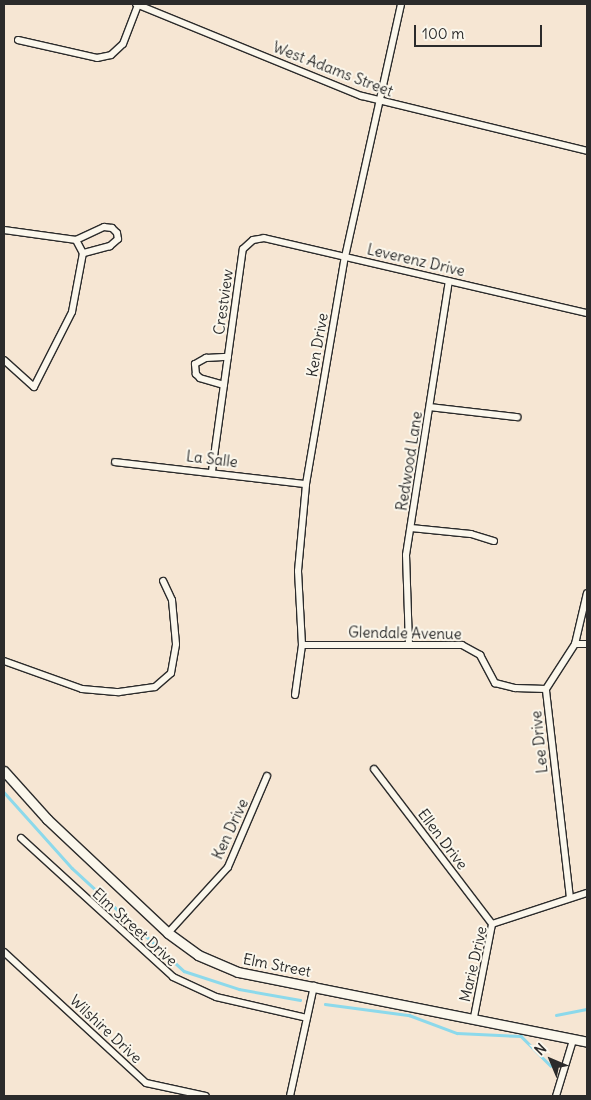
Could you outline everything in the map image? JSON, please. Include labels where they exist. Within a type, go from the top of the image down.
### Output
[{"type":"main road","name":"Elm Street","points":[[4,771],[47,819],[168,933],[198,955],[238,972],[474,1017],[587,1042]]},
{"type":"street","name":"West Adams Street","points":[[137,4],[378,101],[587,151]]},
{"type":"street","points":[[18,40],[97,58],[111,55],[123,44],[137,4]]},
{"type":"street","name":"Ken Drive","points":[[295,695],[302,645],[298,570],[306,484],[345,257],[401,4]]},
{"type":"street","points":[[4,230],[76,240],[104,227],[112,228],[117,233],[118,239],[110,246],[83,253]]},
{"type":"street","name":"Leverenz Drive","points":[[243,249],[253,240],[264,238],[587,313]]},
{"type":"street","points":[[4,360],[34,387],[72,312],[83,253],[76,240]]},
{"type":"street","name":"Crestview","points":[[212,471],[243,249]]},
{"type":"street","name":"Redwood Lane","points":[[408,645],[406,555],[449,281]]},
{"type":"street","name":"Crestview","points":[[224,384],[200,378],[196,374],[195,364],[206,358],[228,357]]},
{"type":"street","points":[[430,406],[517,417]]},
{"type":"street","name":"La Salle","points":[[115,462],[212,471],[306,484]]},
{"type":"street","points":[[411,528],[471,534],[494,541]]},
{"type":"street","points":[[4,661],[82,689],[120,692],[155,687],[171,673],[176,644],[172,600],[163,582]]},
{"type":"street","name":"Lee Drive","points":[[570,898],[546,689],[575,644],[587,593]]},
{"type":"street","points":[[575,644],[587,644]]},
{"type":"street","name":"Glendale Avenue","points":[[302,645],[462,645],[473,648],[495,683],[515,688],[546,689]]},
{"type":"street","name":"Ellen Drive","points":[[374,768],[492,924]]},
{"type":"street","name":"Ken Drive","points":[[168,933],[228,867],[267,776]]},
{"type":"street","name":"Elm Street Drive","points":[[21,838],[173,977],[216,997],[307,1018]]},
{"type":"street","name":"Marie Drive","points":[[474,1017],[492,924],[587,894]]},
{"type":"street","name":"Wilshire Drive","points":[[4,952],[146,1083],[206,1096]]},
{"type":"street","points":[[290,1096],[314,986]]},
{"type":"street","points":[[556,1096],[573,1040]]},
{"type":"waterway","points":[[4,792],[72,868],[184,971],[239,989],[300,1000]]},
{"type":"waterway","points":[[325,1004],[409,1015],[457,1033],[521,1036],[551,1066]]},
{"type":"waterway","points":[[556,1015],[587,1009]]}]
